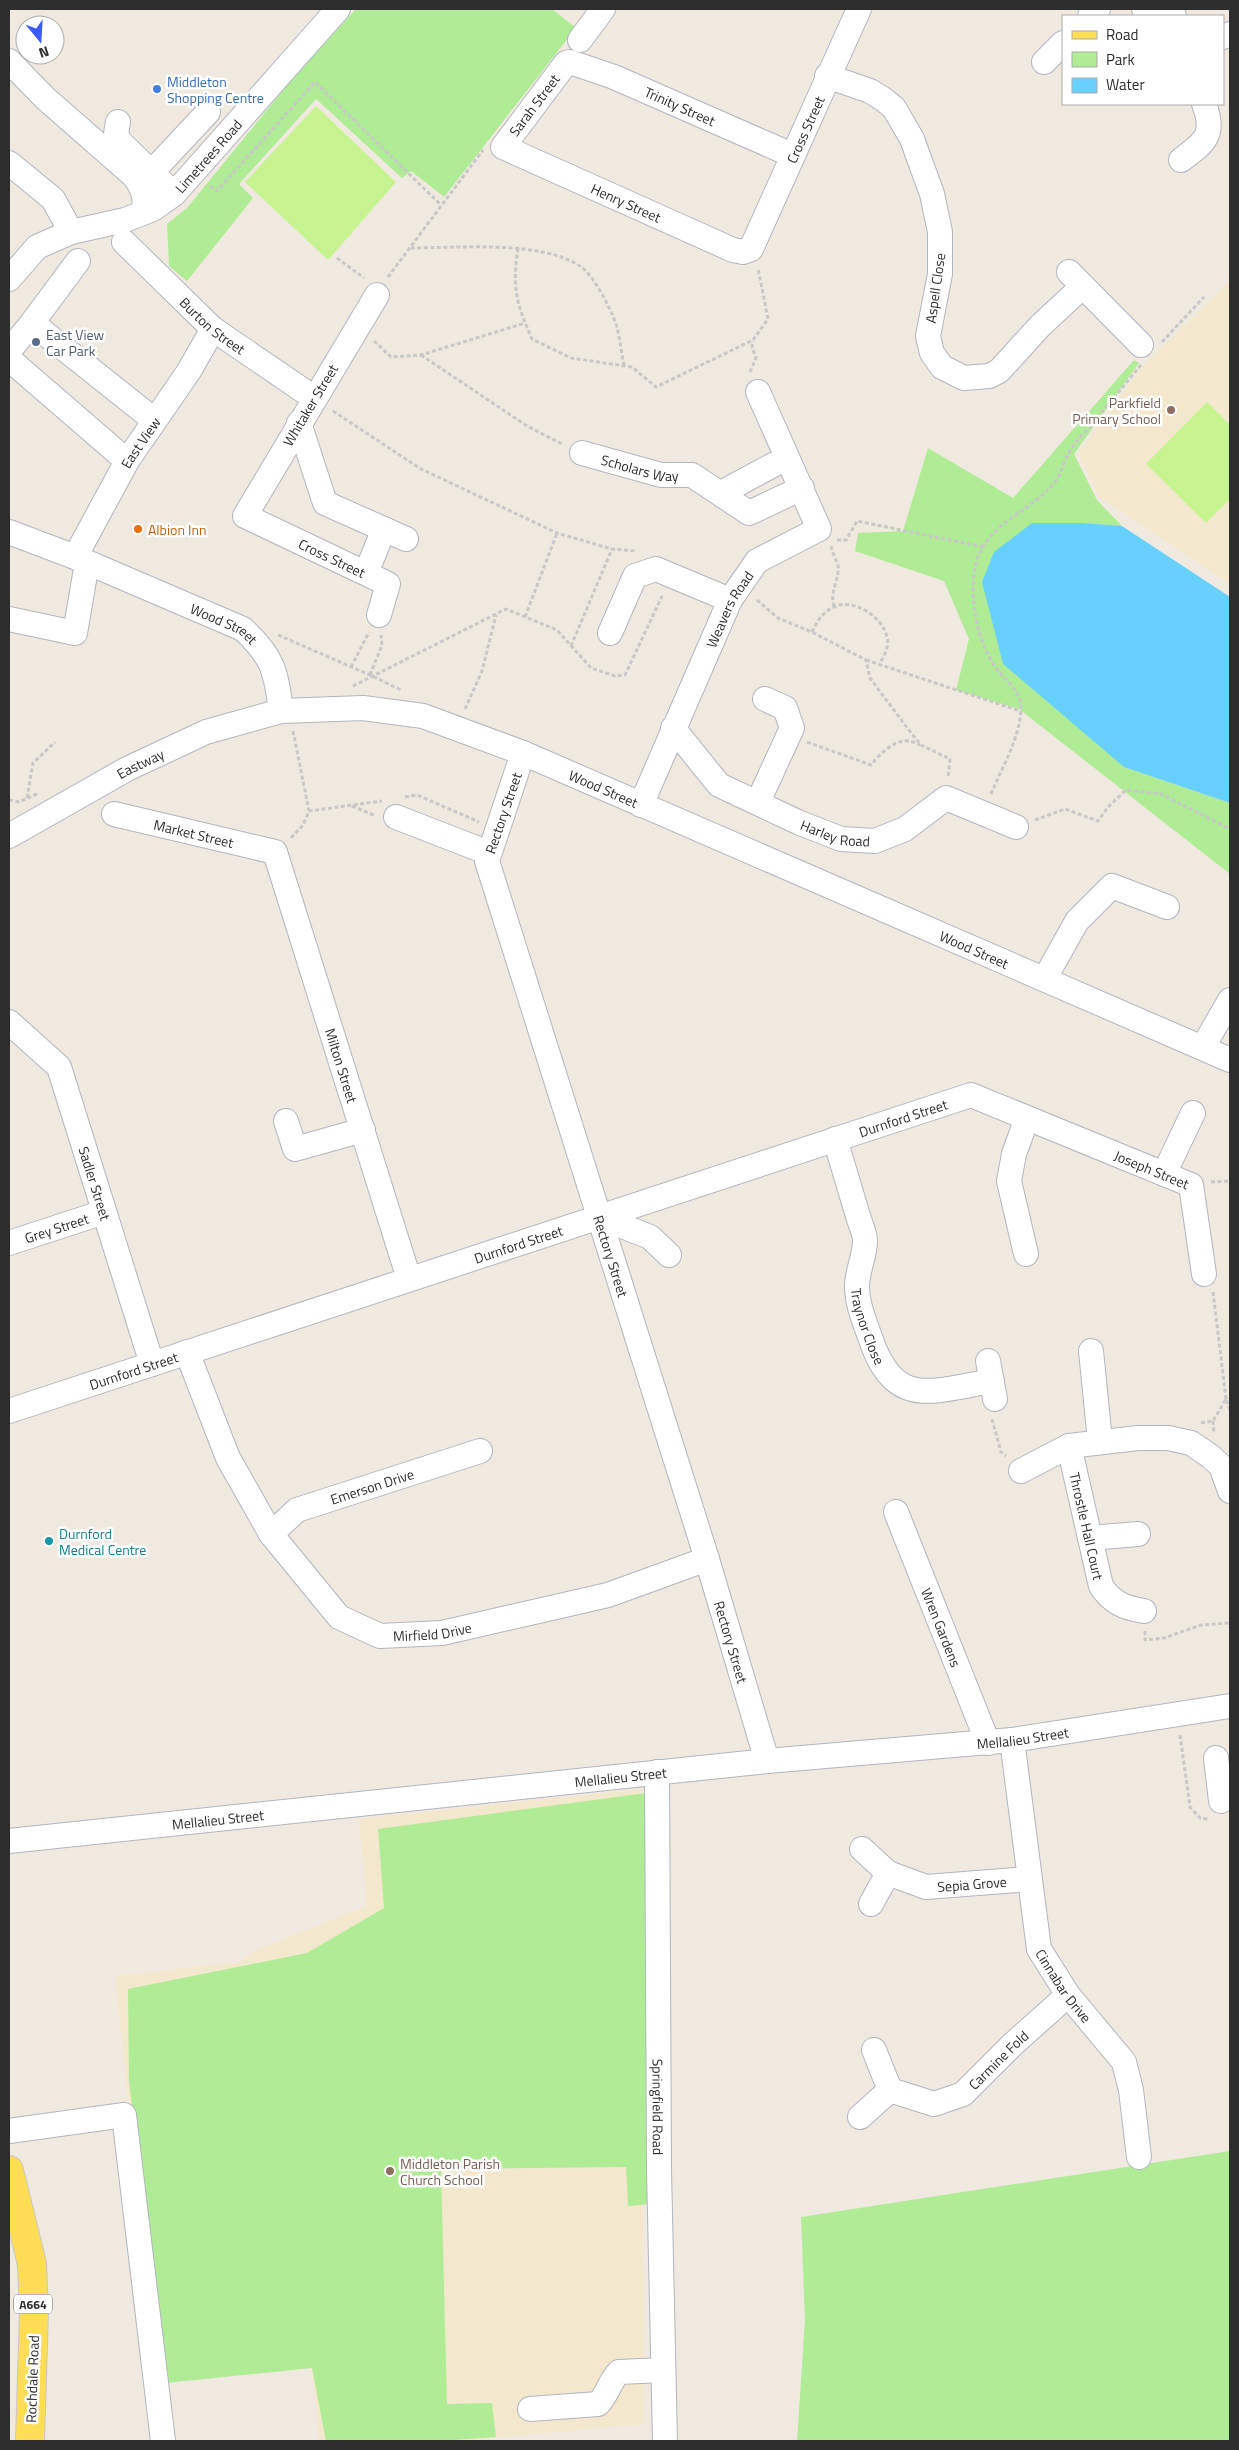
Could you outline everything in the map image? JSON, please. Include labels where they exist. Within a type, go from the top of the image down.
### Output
[{"type":"main road","name":"Rochdale Road","points":[[9,2170],[32,2264],[34,2312],[30,2441]]},
{"type":"street","name":"Limetrees Road","points":[[9,279],[37,247],[70,232],[131,225],[174,194],[338,9]]},
{"type":"street","points":[[580,40],[603,9]]},
{"type":"street","name":"Cross Street","points":[[751,249],[858,9]]},
{"type":"street","points":[[1044,62],[1062,44]]},
{"type":"street","points":[[9,61],[45,98],[134,176],[142,186],[146,200],[131,225]]},
{"type":"street","name":"Sarah Street","points":[[502,147],[566,63]]},
{"type":"street","name":"Trinity Street","points":[[566,63],[574,63],[614,77],[792,156]]},
{"type":"street","name":"Aspell Close","points":[[828,76],[883,98],[894,108],[912,139],[932,194],[939,224],[940,274],[928,336],[932,353],[942,367],[964,378],[989,376],[999,372],[1040,326],[1076,279],[1149,349]]},
{"type":"street","points":[[1181,160],[1203,143],[1209,133],[1209,119],[1204,105]]},
{"type":"street","points":[[152,173],[208,112]]},
{"type":"street","points":[[118,122],[116,134],[120,142],[174,194]]},
{"type":"street","name":"Henry Street","points":[[502,147],[733,250],[743,252],[751,249]]},
{"type":"street","points":[[9,164],[52,199],[70,232]]},
{"type":"street","name":"Burton Street","points":[[131,225],[213,329],[314,398]]},
{"type":"street","points":[[9,351],[78,261]]},
{"type":"street","name":"Whitaker Street","points":[[245,516],[357,328],[377,287]]},
{"type":"street","points":[[32,323],[154,420]]},
{"type":"street","name":"East View","points":[[9,619],[75,633],[81,560],[127,461],[189,371],[213,329]]},
{"type":"street","points":[[9,359],[127,461]]},
{"type":"street","name":"Weavers Road","points":[[640,805],[730,600],[757,562],[819,529],[802,488],[753,385]]},
{"type":"street","points":[[299,424],[325,504],[406,539]]},
{"type":"street","name":"Scholars Way","points":[[582,454],[661,475],[692,475],[749,513],[802,488]]},
{"type":"street","points":[[720,493],[775,464]]},
{"type":"street","name":"Cross Street","points":[[245,516],[388,584],[379,615]]},
{"type":"street","points":[[366,573],[384,529]]},
{"type":"street","name":"Wood Street","points":[[9,532],[81,560],[243,629],[262,647],[277,675],[286,711],[363,708],[423,716],[523,753],[990,957],[1045,978],[1230,1060]]},
{"type":"street","points":[[610,632],[635,576],[656,569],[730,600]]},
{"type":"street","points":[[758,802],[792,728],[785,708],[764,699]]},
{"type":"street","name":"Eastway","points":[[9,836],[127,769],[206,732],[286,711]]},
{"type":"street","name":"Harley Road","points":[[673,728],[719,785],[800,823],[841,839],[875,841],[905,829],[946,798],[1016,827]]},
{"type":"street","name":"Rectory Street","points":[[523,753],[487,861],[707,1559],[767,1761]]},
{"type":"street","name":"Market Street","points":[[114,814],[275,852]]},
{"type":"street","points":[[396,817],[489,853]]},
{"type":"street","name":"Milton Street","points":[[275,852],[409,1279]]},
{"type":"street","points":[[1045,978],[1077,921],[1112,886],[1167,907]]},
{"type":"street","points":[[1203,1047],[1230,1000]]},
{"type":"street","name":"Sadler Street","points":[[9,1022],[59,1067],[152,1364]]},
{"type":"street","name":"Durnford Street","points":[[9,1411],[971,1095],[1027,1118]]},
{"type":"street","points":[[1164,1174],[1193,1114]]},
{"type":"street","points":[[1026,1254],[1009,1181],[1014,1154],[1027,1118]]},
{"type":"street","name":"Joseph Street","points":[[1027,1118],[1191,1185],[1204,1274]]},
{"type":"street","points":[[286,1121],[295,1148],[363,1130]]},
{"type":"street","name":"Traynor Close","points":[[835,1139],[865,1241],[857,1284],[858,1301],[874,1352],[882,1368],[891,1379],[900,1385],[922,1390],[933,1391],[992,1380]]},
{"type":"street","name":"Grey Street","points":[[9,1242],[104,1212]]},
{"type":"street","points":[[599,1217],[650,1238],[669,1255]]},
{"type":"street","points":[[1091,1351],[1100,1441]]},
{"type":"street","name":"Mirfield Drive","points":[[187,1352],[228,1458],[270,1534],[338,1617],[380,1636],[442,1633],[608,1595],[707,1559]]},
{"type":"street","points":[[1021,1471],[1068,1446],[1100,1441],[1168,1438],[1191,1443],[1210,1456],[1221,1466],[1230,1491]]},
{"type":"street","name":"Throstle Hall Court","points":[[1068,1446],[1098,1577],[1106,1593],[1122,1606],[1145,1619]]},
{"type":"street","name":"Emerson Drive","points":[[270,1534],[297,1510],[480,1451]]},
{"type":"street","name":"Wren Gardens","points":[[896,1512],[988,1743]]},
{"type":"street","points":[[1090,1538],[1138,1534]]},
{"type":"street","name":"Mellalieu Street","points":[[9,1841],[657,1772],[988,1743],[1230,1706]]},
{"type":"street","name":"Cinnabar Drive","points":[[1012,1740],[1039,1949],[1068,1994],[1124,2062],[1123,2093],[1139,2157]]},
{"type":"street","points":[[1216,1758],[1222,1796]]},
{"type":"street","name":"Springfield Road","points":[[657,1772],[659,2159],[665,2441]]},
{"type":"street","name":"Sepia Grove","points":[[862,1850],[888,1873],[926,1887],[1029,1879]]},
{"type":"street","points":[[871,1904],[888,1873]]},
{"type":"street","name":"Carmine Fold","points":[[890,2090],[934,2104],[963,2094],[1012,2045],[1068,1994]]},
{"type":"street","points":[[860,2117],[890,2090],[874,2050]]},
{"type":"street","points":[[9,2131],[124,2115],[163,2441]]},
{"type":"street","points":[[530,2409],[598,2404],[606,2396],[610,2380],[619,2372],[663,2370]]},
{"type":"path","points":[[194,173],[217,191],[314,82],[442,205]]},
{"type":"path","points":[[337,258],[377,287],[412,248],[488,144],[502,147]]},
{"type":"path","points":[[412,248],[518,248],[557,255],[582,266],[596,284],[616,324],[624,365]]},
{"type":"path","points":[[518,248],[515,268],[516,301],[532,339],[571,358],[632,366],[656,387],[753,340]]},
{"type":"path","points":[[751,249],[761,278],[768,319],[753,340],[752,347],[756,358],[753,385]]},
{"type":"path","points":[[982,813],[1016,736],[1020,711],[1014,687],[995,667],[980,641],[973,609],[976,568],[980,552],[998,527],[1020,513],[1054,483],[1062,471],[1071,449],[1149,349],[1204,297]]},
{"type":"path","points":[[357,328],[391,357],[421,355],[525,324]]},
{"type":"path","points":[[421,355],[527,426],[582,454]]},
{"type":"path","points":[[834,606],[833,591],[838,574],[838,563],[833,557],[831,540],[846,540],[857,521],[984,547]]},
{"type":"path","points":[[525,617],[557,533]]},
{"type":"path","points":[[571,646],[612,549]]},
{"type":"path","points":[[336,709],[337,694],[506,609],[557,630],[591,668],[616,676],[624,675],[666,586],[675,577]]},
{"type":"path","points":[[812,632],[822,615],[834,606],[853,606],[867,610],[877,619],[888,638],[887,648],[880,663]]},
{"type":"path","points":[[458,729],[482,671],[496,614]]},
{"type":"path","points":[[351,667],[379,615]]},
{"type":"path","points":[[372,675],[382,645],[379,615]]},
{"type":"path","points":[[262,647],[273,633],[372,675],[401,689],[401,713]]},
{"type":"path","points":[[866,660],[880,663],[1020,711]]},
{"type":"path","points":[[286,711],[309,811]]},
{"type":"path","points":[[788,735],[871,765],[879,755],[896,744],[904,741],[921,745]]},
{"type":"path","points":[[9,800],[19,802],[27,798],[33,763],[55,742]]},
{"type":"path","points":[[1016,827],[1065,809],[1098,821],[1108,807],[1126,790],[1161,794],[1230,828]]},
{"type":"path","points":[[1204,1274],[1212,1284],[1230,1410]]},
{"type":"path","points":[[992,1380],[990,1411],[1001,1452],[1021,1471]]},
{"type":"path","points":[[1168,1438],[1175,1426],[1213,1421],[1228,1399]]},
{"type":"path","points":[[1145,1619],[1145,1640],[1164,1638],[1201,1625],[1230,1623]]},
{"type":"path","points":[[1177,1714],[1190,1807],[1200,1818],[1222,1796]]},
{"type":"shaded area","name":"Parkfield Primary School","points":[[1230,281],[1230,584],[1099,497],[1078,454],[1143,366]]},
{"type":"shaded area","name":"Middleton Parish Church School","points":[[641,1789],[644,2424],[467,2441],[319,2441],[311,2366],[159,2382],[115,1976],[239,1962],[256,1950],[367,1906],[359,1819]]},
{"type":"green space","points":[[356,9],[552,9],[576,28],[444,197],[411,171],[402,178],[316,99],[239,184],[253,198],[187,281],[169,266],[167,224],[187,208],[293,78]]},
{"type":"green space","points":[[316,106],[396,182],[328,260],[245,182]]},
{"type":"green space","points":[[1134,360],[1139,363],[1074,454],[1097,500],[1122,526],[1084,523],[1032,523],[1124,767],[1230,803],[1230,874],[1019,709],[956,690],[969,639],[944,581],[855,551],[858,533],[903,531],[928,448],[1013,498]]},
{"type":"green space","points":[[1207,402],[1230,425],[1230,499],[1206,523],[1146,464]]},
{"type":"green space","name":"Middleton Parish Church School","points":[[646,1793],[651,2204],[628,2206],[626,2167],[441,2169],[447,2404],[492,2403],[496,2437],[439,2441],[326,2441],[312,2368],[165,2383],[129,2081],[128,1989],[307,1953],[384,1908],[378,1829]]},
{"type":"green space","points":[[1230,2151],[1230,2441],[797,2441],[805,2320],[801,2217]]},
{"type":"water","points":[[1032,523],[1084,523],[1122,526],[1230,597],[1230,803],[1124,767],[1003,664],[982,582],[994,552]]},
{"type":"place","name":"Middleton Shopping Centre","points":[[157,89]]},
{"type":"place","name":"East View Car Park","points":[[36,342]]},
{"type":"place","name":"Parkfield Primary School","points":[[1171,410]]},
{"type":"place","name":"Albion Inn","points":[[138,529]]},
{"type":"place","name":"Durnford Medical Centre","points":[[49,1541]]},
{"type":"place","name":"Middleton Parish Church School","points":[[390,2171]]}]
